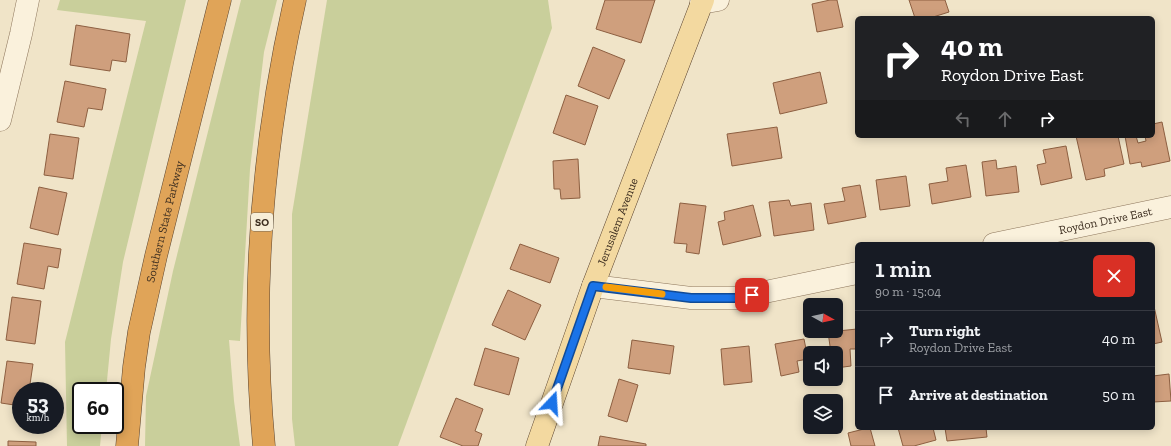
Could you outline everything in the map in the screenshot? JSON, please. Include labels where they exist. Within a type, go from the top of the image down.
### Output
[{"type":"highway","points":[[199,89],[209,0]]},
{"type":"highway","name":"Southern State Parkway","points":[[127,446],[139,332],[156,256],[199,89],[220,0]]},
{"type":"highway","name":"SO","points":[[264,446],[260,389],[259,316],[259,278],[263,212],[271,131],[283,56],[295,0]]},
{"type":"main road","name":"Jerusalem Avenue","points":[[537,446],[593,286],[707,1]]},
{"type":"street","points":[[0,120],[23,28],[28,0]]},
{"type":"street","name":"Roydon Drive East","points":[[1004,242],[1171,207]]},
{"type":"street","points":[[593,286],[691,298],[736,298],[855,273]]},
{"type":"green space","points":[[60,0],[186,0],[123,262],[111,339],[107,382],[72,382],[72,434],[101,434],[100,446],[67,446],[65,342],[146,21],[57,10]]},
{"type":"green space","points":[[241,0],[277,0],[264,52],[250,169],[240,341],[229,340],[234,401],[240,446],[145,446],[146,396],[173,271]]},
{"type":"green space","points":[[327,0],[548,0],[552,28],[398,446],[295,446],[292,419],[292,214]]},
{"type":"building","points":[[605,0],[655,0],[641,43],[596,29]]},
{"type":"building","points":[[837,0],[843,27],[817,32],[812,4]]},
{"type":"building","points":[[909,0],[945,0],[949,12],[936,16],[914,16]]},
{"type":"building","points":[[76,25],[130,34],[126,62],[112,60],[110,71],[70,65]]},
{"type":"building","points":[[593,47],[625,60],[609,99],[578,86]]},
{"type":"building","points":[[820,72],[827,103],[780,114],[773,83]]},
{"type":"building","points":[[65,81],[106,89],[102,110],[88,108],[84,127],[57,122]]},
{"type":"building","points":[[566,95],[598,106],[585,145],[553,133]]},
{"type":"building","points":[[1162,122],[1170,161],[1142,167],[1141,162],[1130,164],[1125,138],[1137,138],[1138,143],[1146,141],[1145,138],[1155,138],[1155,124]]},
{"type":"building","points":[[777,127],[782,158],[732,166],[727,134]]},
{"type":"building","points":[[50,134],[79,138],[73,179],[44,175]]},
{"type":"building","points":[[1076,138],[1118,138],[1124,164],[1104,169],[1105,176],[1086,180]]},
{"type":"building","points":[[1066,146],[1072,178],[1041,185],[1037,165],[1046,163],[1043,150]]},
{"type":"building","points":[[578,159],[580,198],[561,199],[560,189],[554,189],[553,161]]},
{"type":"building","points":[[996,160],[997,169],[1016,166],[1019,192],[986,196],[982,162]]},
{"type":"building","points":[[966,165],[971,197],[932,204],[929,184],[948,181],[946,168]]},
{"type":"building","points":[[906,176],[910,206],[880,210],[876,180]]},
{"type":"building","points":[[860,185],[866,217],[828,224],[824,204],[845,201],[842,188]]},
{"type":"building","points":[[39,187],[67,193],[58,235],[30,228]]},
{"type":"building","points":[[789,200],[791,206],[811,203],[814,230],[774,236],[769,202]]},
{"type":"building","points":[[680,203],[706,206],[699,254],[686,252],[687,244],[674,243]]},
{"type":"building","points":[[753,205],[761,236],[723,245],[718,222],[725,220],[724,212]]},
{"type":"building","points":[[24,243],[61,249],[58,268],[48,266],[44,289],[17,284]]},
{"type":"building","points":[[520,244],[559,258],[550,283],[510,269]]},
{"type":"building","points":[[508,290],[541,305],[525,340],[492,325]]},
{"type":"building","points":[[12,297],[41,301],[35,344],[6,340]]},
{"type":"building","points":[[1155,311],[1162,342],[1155,344]]},
{"type":"building","points":[[855,329],[855,349],[850,349],[851,366],[843,367],[843,346],[830,346],[829,338],[843,338],[843,330]]},
{"type":"building","points":[[804,339],[805,346],[803,346],[803,360],[797,361],[799,372],[781,376],[775,344]]},
{"type":"building","points":[[632,340],[674,346],[670,374],[628,368]]},
{"type":"building","points":[[749,346],[752,382],[724,385],[721,349]]},
{"type":"building","points":[[485,348],[519,358],[509,395],[474,385]]},
{"type":"building","points":[[7,361],[33,364],[30,382],[12,382],[12,405],[1,403]]},
{"type":"building","points":[[1169,374],[1171,401],[1155,402],[1155,376]]},
{"type":"building","points":[[619,379],[638,385],[627,422],[608,416]]},
{"type":"building","points":[[456,398],[483,409],[475,431],[482,434],[478,446],[463,446],[440,437]]},
{"type":"building","points":[[860,430],[871,430],[875,446],[851,446],[848,433]]},
{"type":"building","points":[[899,430],[934,430],[936,440],[914,446],[903,446]]},
{"type":"building","points":[[945,430],[986,430],[987,437],[947,441]]},
{"type":"building","points":[[600,436],[646,444],[646,446],[598,446]]},
{"type":"building","points":[[8,441],[36,442],[36,446],[8,446]]},
{"type":"slow traffic","points":[[606,287],[662,294]]},
{"type":"route","points":[[552,403],[593,286],[691,298],[736,298],[752,295]]}]
